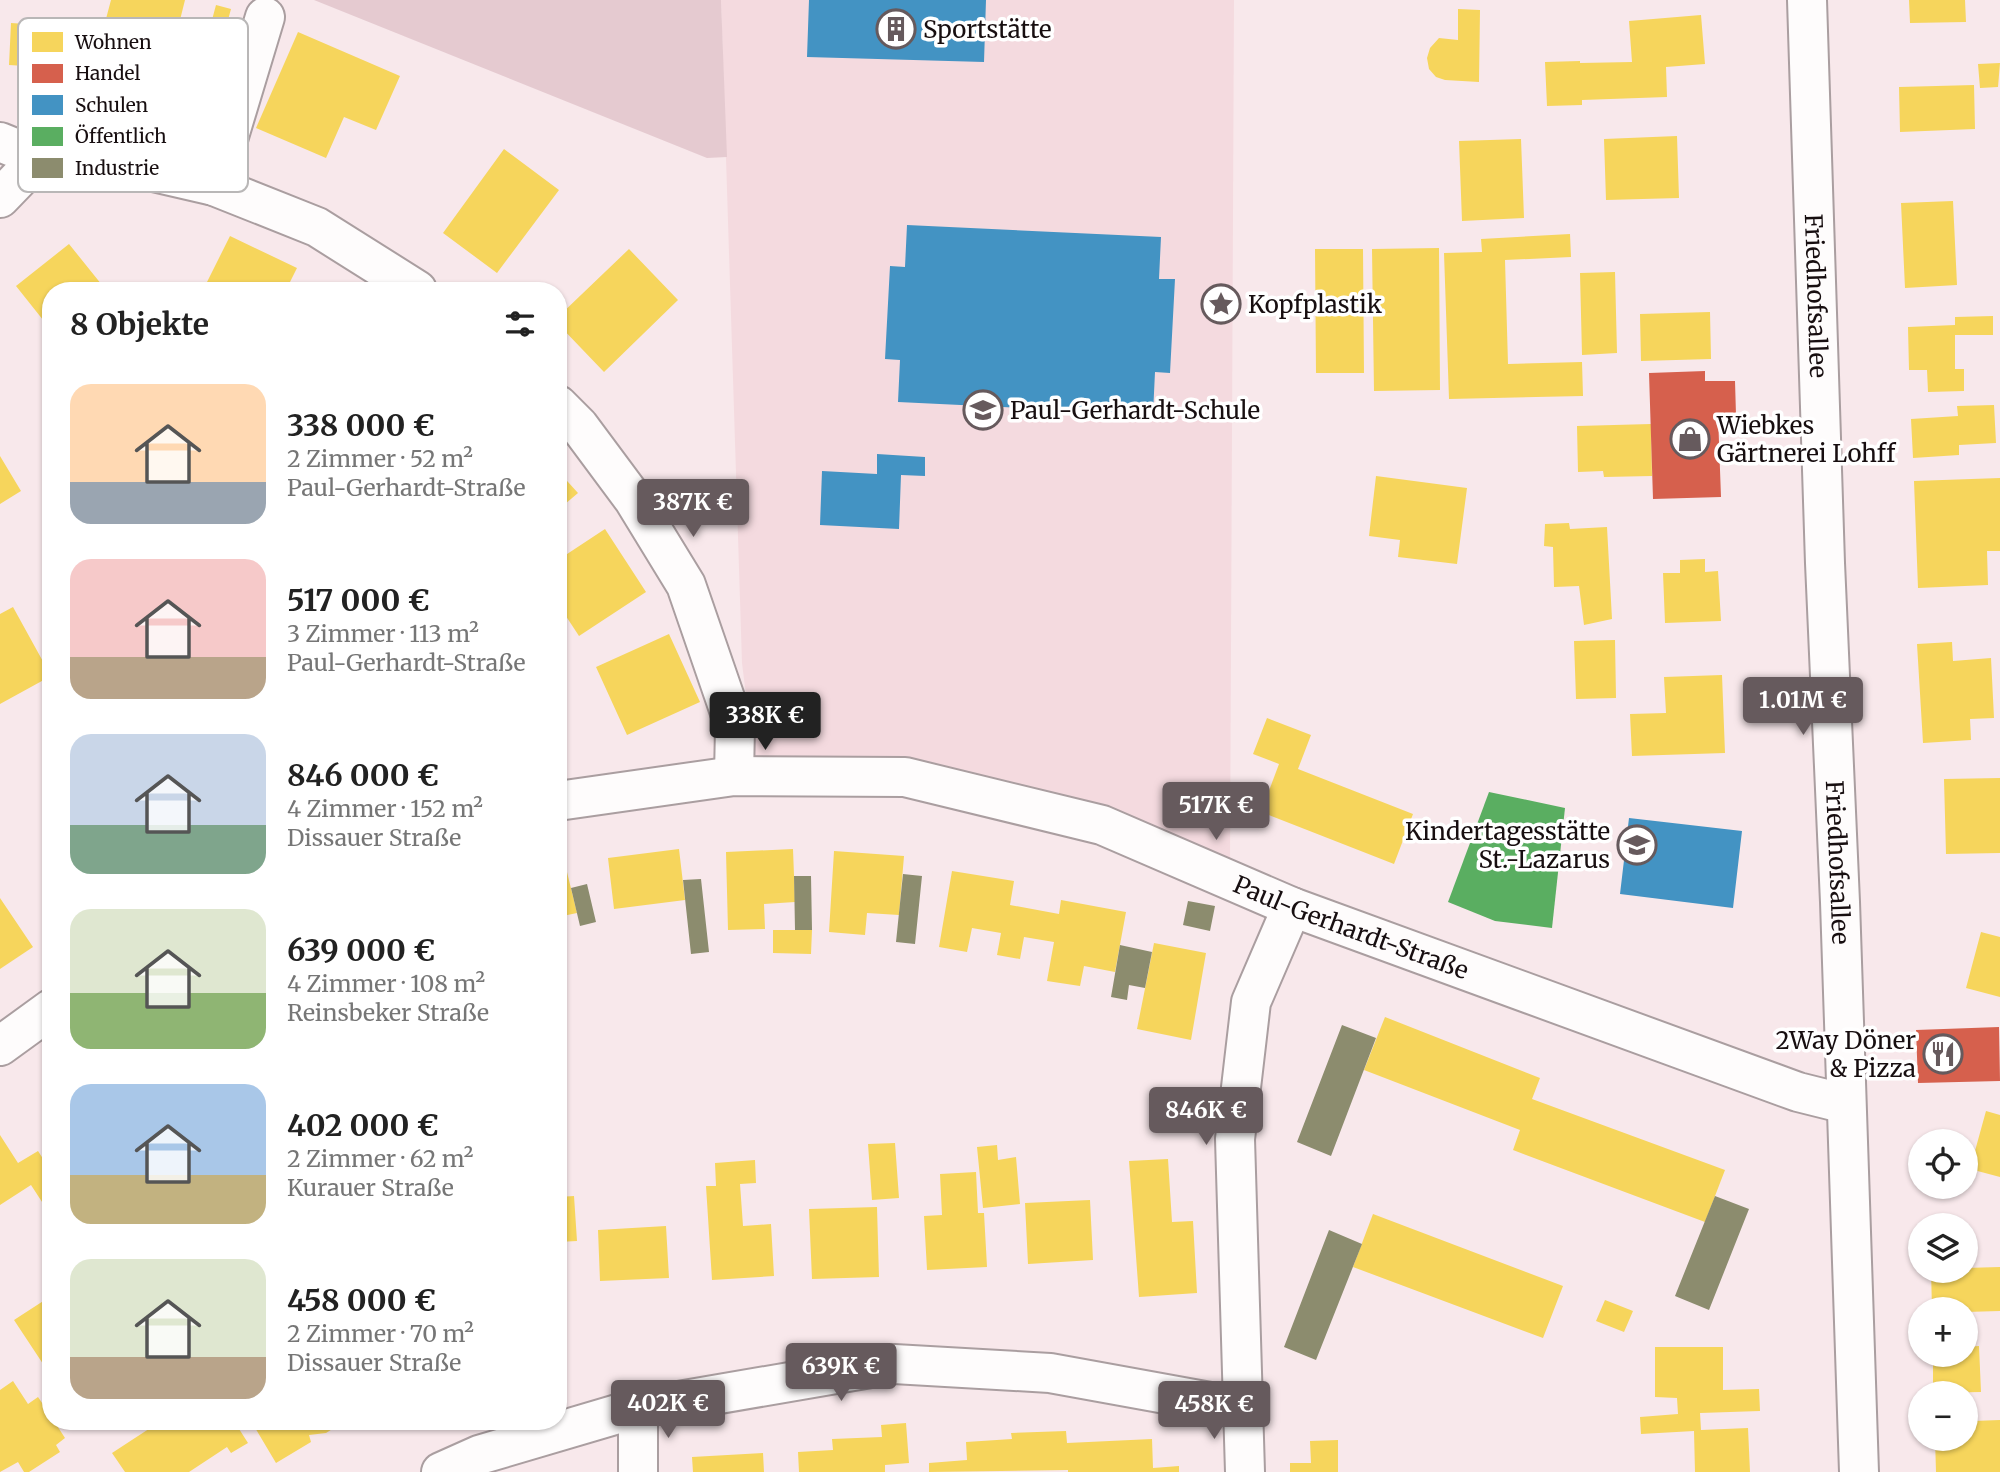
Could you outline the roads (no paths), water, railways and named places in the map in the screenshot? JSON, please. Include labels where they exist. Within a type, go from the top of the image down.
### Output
[{"type":"street","name":"Friedhofsallee","points":[[1807,0],[1859,1472]]},
{"type":"street","points":[[248,74],[265,17]]},
{"type":"street","points":[[0,142],[18,149]]},
{"type":"street","points":[[0,198],[18,179]]},
{"type":"street","points":[[230,192],[317,227],[404,282]]},
{"type":"street","points":[[567,414],[634,500],[686,585],[735,727],[734,776]]},
{"type":"street","name":"Paul-Gerhardt-Straße","points":[[567,800],[734,776],[905,777],[1102,825],[1292,906],[1798,1092],[1846,1104]]},
{"type":"street","points":[[1245,1472],[1236,1139],[1251,1002],[1292,906]]},
{"type":"street","points":[[2,1041],[42,1015]]},
{"type":"street","points":[[567,1429],[638,1408],[894,1364],[1050,1373],[1243,1408]]},
{"type":"street","points":[[638,1408],[638,1472]]},
{"type":"street","points":[[441,1472],[479,1455],[564,1430]]},
{"type":"place","name":"Sportstätte","points":[[896,29]]},
{"type":"place","name":"Kopfplastik","points":[[1221,304]]},
{"type":"place","name":"Paul-Gerhardt-Schule","points":[[983,410]]},
{"type":"place","name":"Wiebkes Gärtnerei Lohff","points":[[1690,439]]},
{"type":"place","name":"Kindertagesstätte St.-Lazarus","points":[[1637,845]]},
{"type":"place","name":"2Way Döner & Pizza","points":[[1943,1054]]}]
